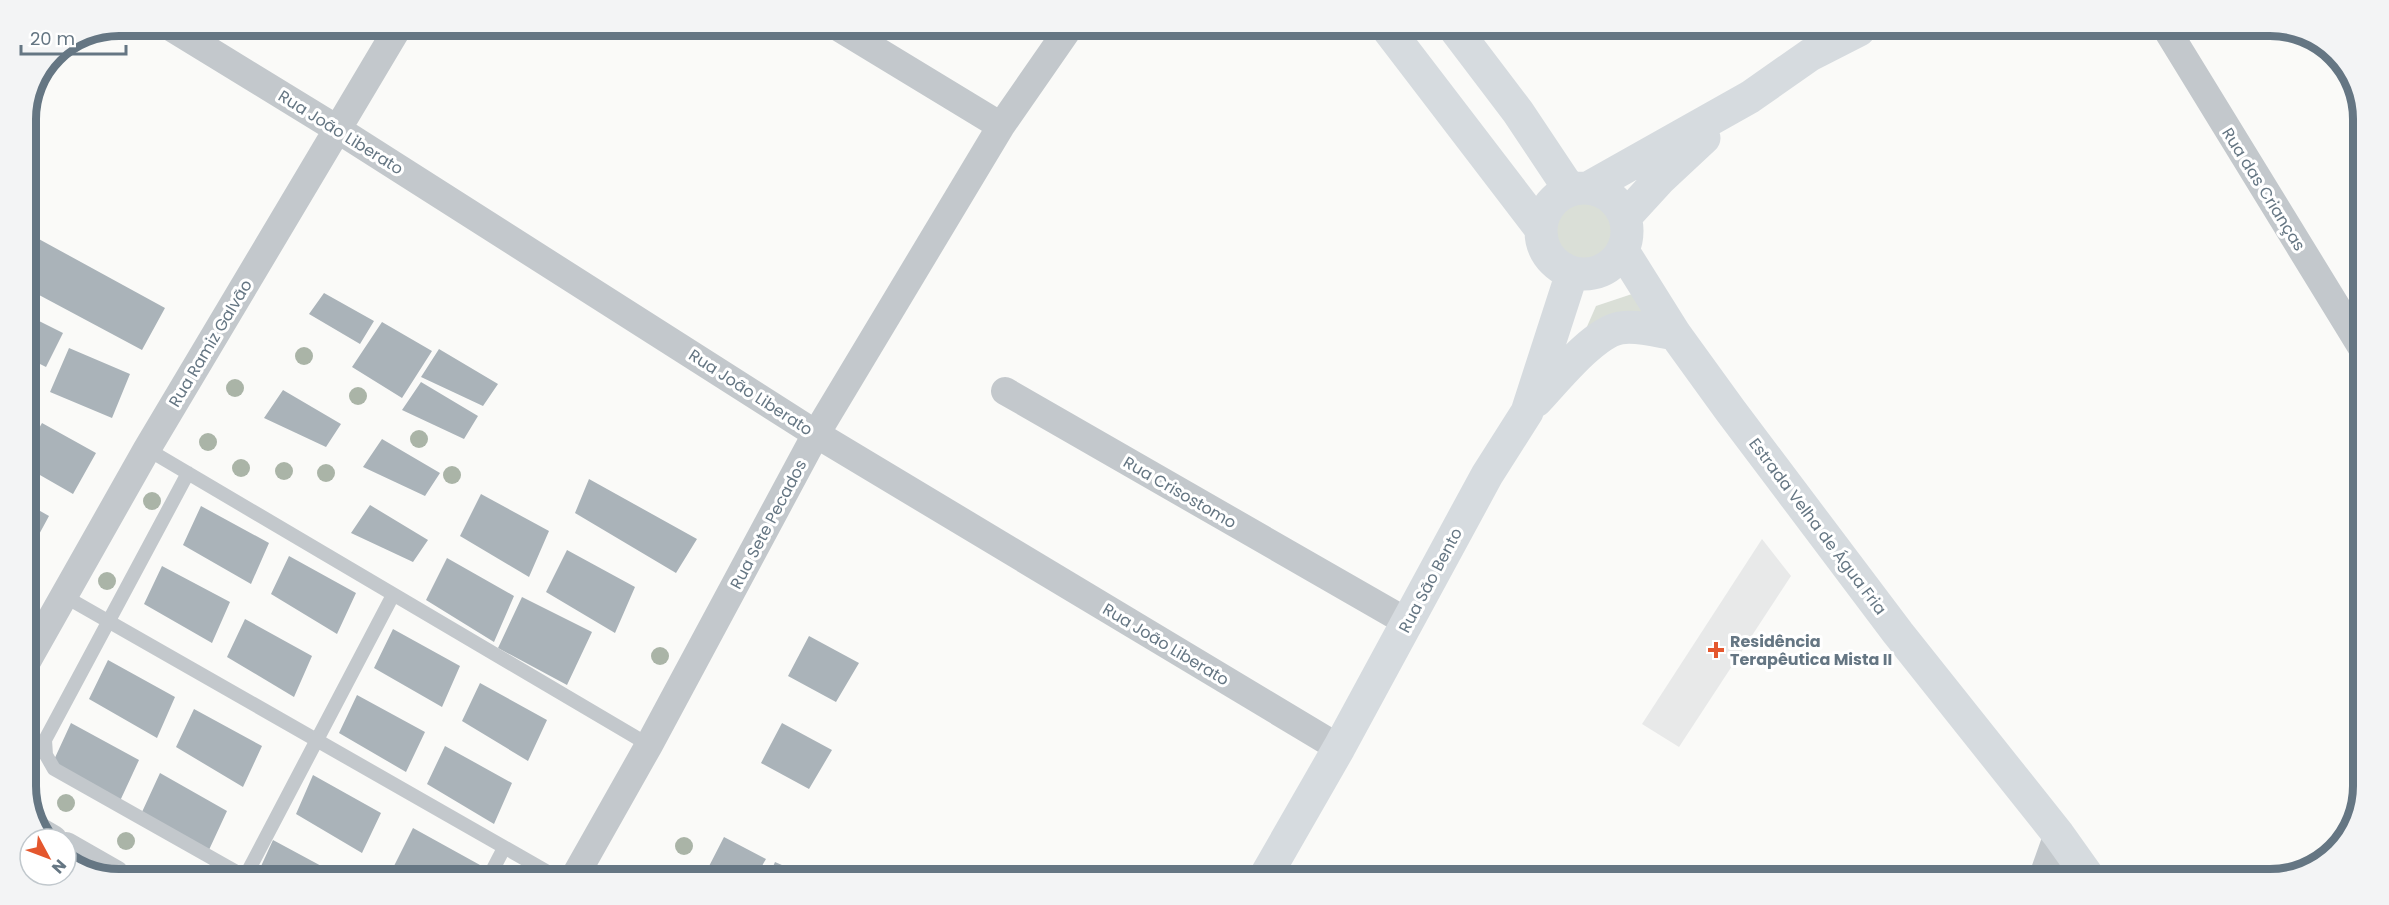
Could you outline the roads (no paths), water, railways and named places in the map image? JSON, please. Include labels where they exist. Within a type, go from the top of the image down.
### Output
[{"type":"main road","points":[[1393,36],[1540,228],[1544,248],[1555,264],[1572,273],[1592,274],[1610,266],[1623,251],[1628,234],[1626,216],[1620,206],[1602,191],[1580,188],[1460,36]]},
{"type":"main road","points":[[1626,216],[1685,155],[1750,97],[1810,55],[1847,36]]},
{"type":"main road","points":[[1540,228],[1550,204],[1750,97]]},
{"type":"main road","name":"Estrada Velha de Água Fria","points":[[1623,251],[1675,334],[1898,633],[2058,834],[2083,869]]},
{"type":"main road","name":"Rua São Bento","points":[[1270,869],[1339,748],[1487,475],[1527,412],[1572,273]]},
{"type":"main road","points":[[1527,412],[1572,361],[1597,340],[1618,328],[1639,327],[1675,334]]},
{"type":"street","name":"Rua João Liberato","points":[[185,36],[337,129],[816,434],[1339,748]]},
{"type":"street","name":"Rua Ramiz Galvão","points":[[36,645],[147,449],[393,36]]},
{"type":"street","points":[[853,36],[1001,126]]},
{"type":"street","name":"Rua Sete Pecados","points":[[579,869],[649,745],[816,434],[1001,126],[1063,36]]},
{"type":"street","name":"Rua das Crianças","points":[[2171,36],[2353,333]]},
{"type":"street","name":"Rua Crisostomo","points":[[1005,391],[1407,622]]},
{"type":"street","points":[[2046,869],[2058,834]]},
{"type":"street","points":[[78,853],[104,867]]},
{"type":"lane","points":[[147,449],[649,745]]},
{"type":"lane","points":[[188,473],[45,740],[46,755],[54,769],[231,869]]},
{"type":"lane","points":[[249,869],[393,595]]},
{"type":"lane","points":[[64,596],[542,869]]},
{"type":"lane","points":[[493,869],[504,848]]},
{"type":"place","name":"Residência Terapêutica Mista II","points":[[1716,650]]}]
